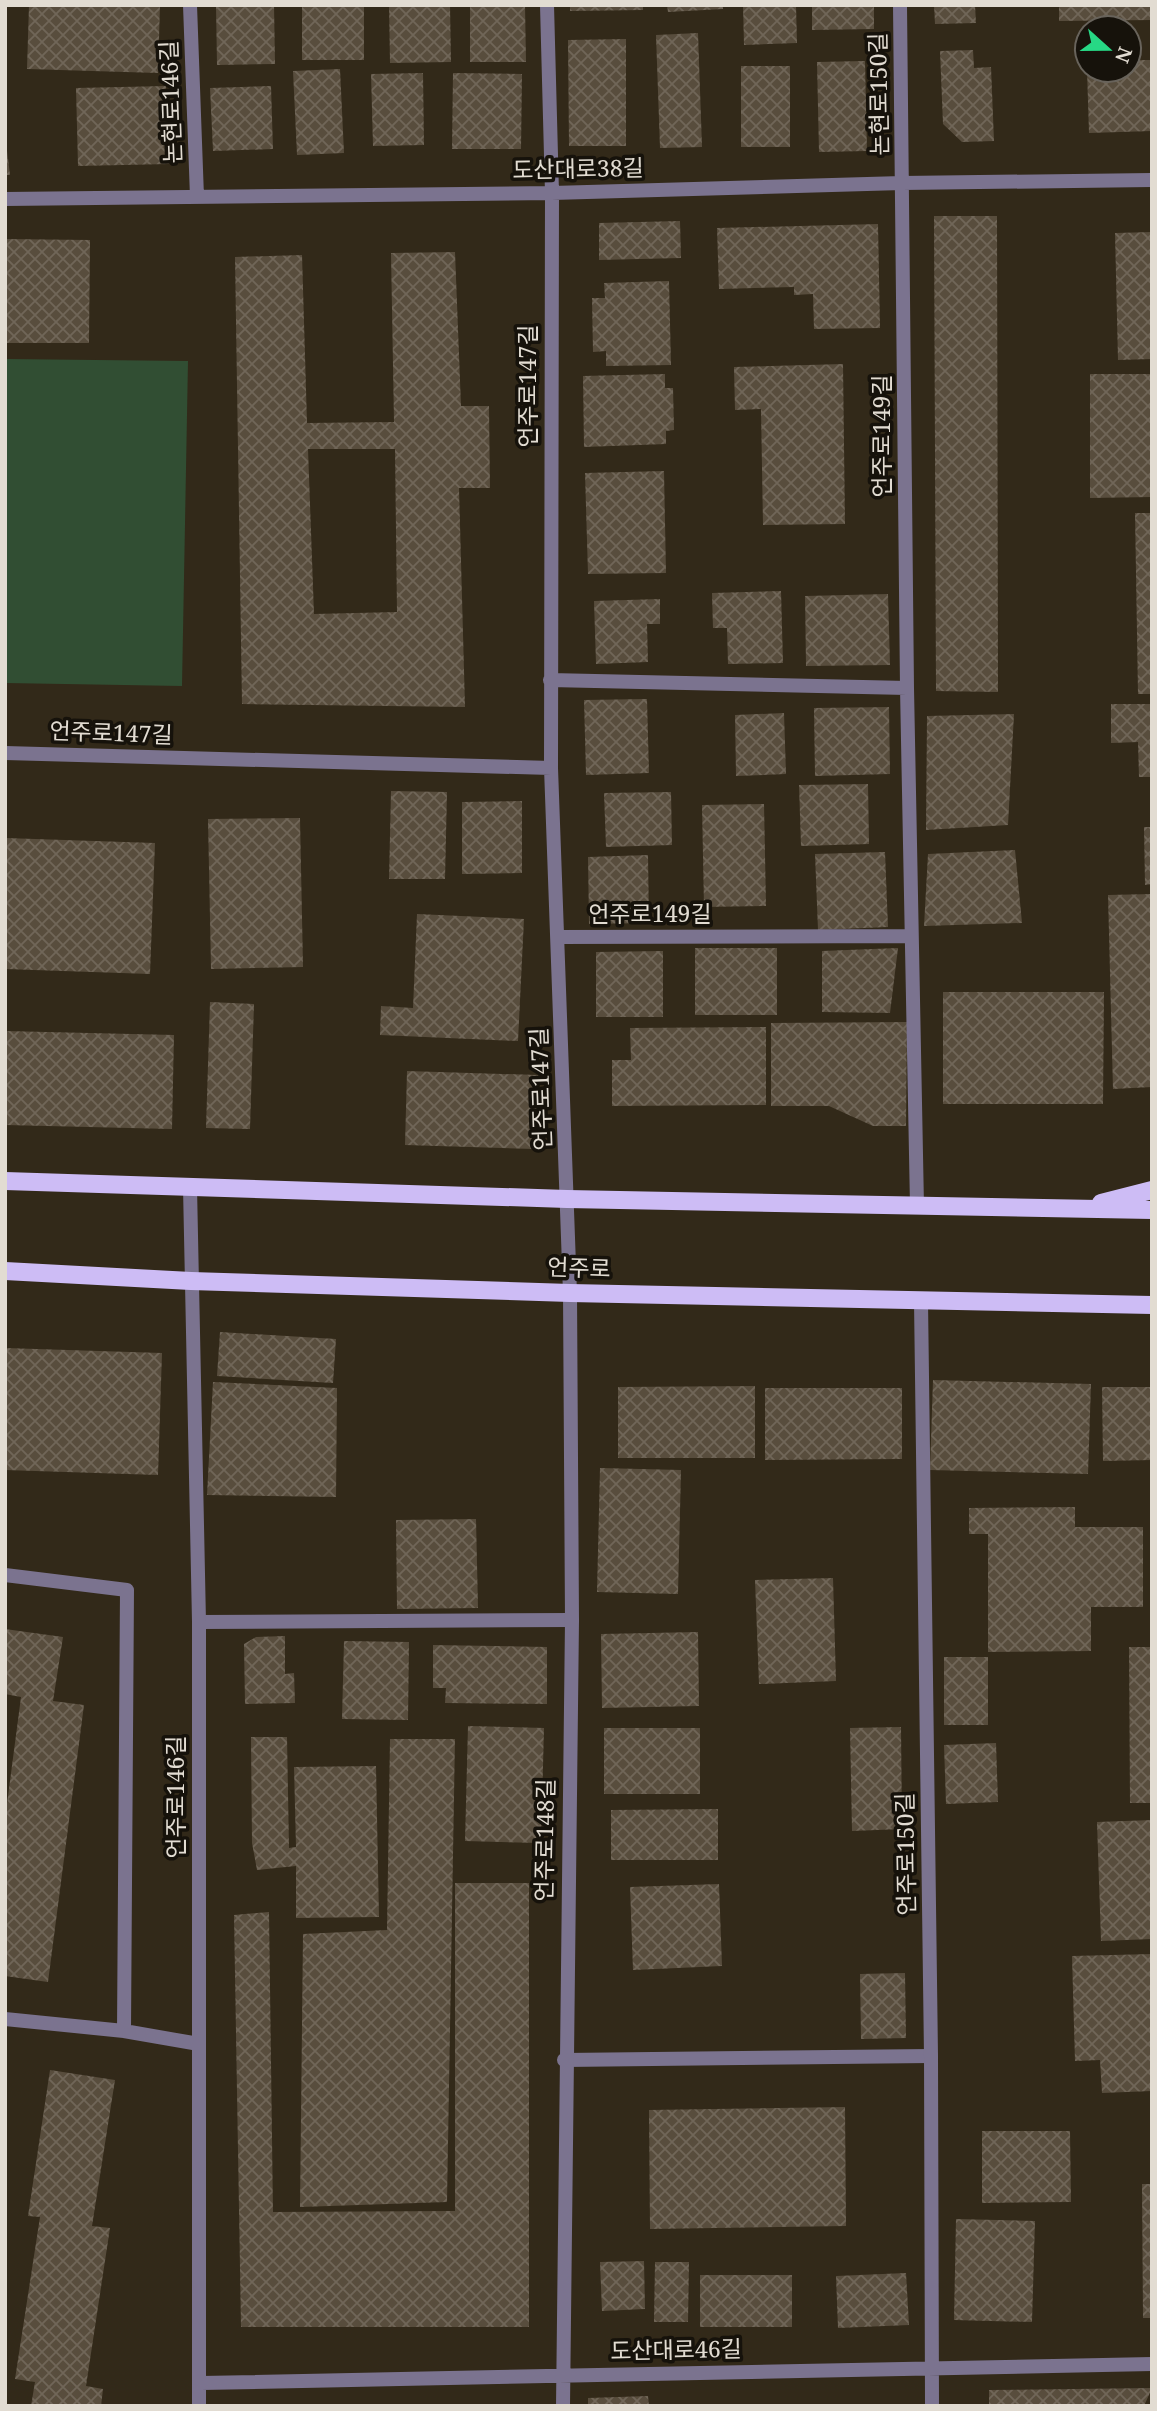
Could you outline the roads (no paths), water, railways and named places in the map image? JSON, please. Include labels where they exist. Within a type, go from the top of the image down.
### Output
[{"type":"main road","points":[[5,1181],[567,1199],[1152,1210]]},
{"type":"main road","points":[[1078,1208],[1152,1190]]},
{"type":"main road","name":"언주로","points":[[5,1272],[570,1293],[1152,1305]]},
{"type":"main road","points":[[1109,1303],[1152,1316]]},
{"type":"street","name":"논현로146길","points":[[190,5],[197,197]]},
{"type":"street","name":"언주로147길","points":[[547,5],[552,193],[551,768],[567,1199]]},
{"type":"street","name":"논현로150길","points":[[900,5],[902,183]]},
{"type":"street","name":"도산대로38길","points":[[5,199],[552,193],[902,183],[1152,180]]},
{"type":"street","name":"언주로149길","points":[[902,183],[907,688],[917,1206]]},
{"type":"street","points":[[550,680],[907,688]]},
{"type":"street","name":"언주로147길","points":[[5,753],[551,768]]},
{"type":"street","name":"언주로149길","points":[[558,937],[911,936]]},
{"type":"street","name":"언주로146길","points":[[190,1187],[198,1622],[199,2406]]},
{"type":"street","name":"언주로148길","points":[[563,2406],[572,1620],[567,1199]]},
{"type":"street","name":"언주로150길","points":[[921,1301],[931,2056],[932,2406]]},
{"type":"street","points":[[5,1575],[127,1590],[124,2031]]},
{"type":"street","points":[[198,1622],[572,1620]]},
{"type":"street","points":[[5,2019],[124,2031],[199,2044]]},
{"type":"street","points":[[565,2060],[931,2056]]},
{"type":"street","name":"도산대로46길","points":[[201,2383],[1152,2364]]}]
